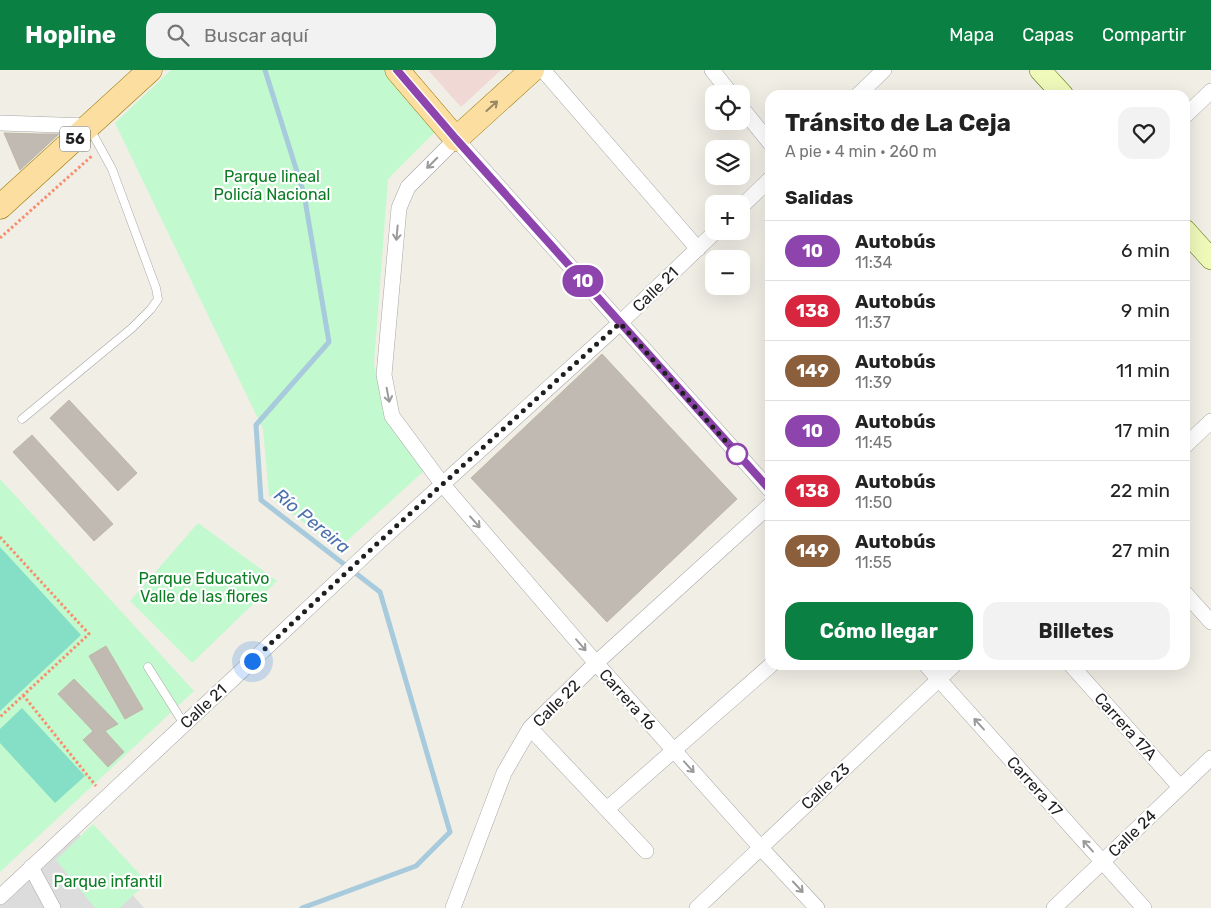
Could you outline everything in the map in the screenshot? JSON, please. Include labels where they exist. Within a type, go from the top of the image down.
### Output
[{"type":"main road","name":"56","points":[[0,207],[150,70]]},
{"type":"main road","points":[[397,70],[456,139],[532,70]]},
{"type":"main road","points":[[1040,70],[1058,90]]},
{"type":"main road","points":[[1190,236],[1211,259]]},
{"type":"street","points":[[543,70],[698,248]]},
{"type":"street","points":[[712,70],[724,85]]},
{"type":"street","points":[[863,90],[884,70]]},
{"type":"street","points":[[1190,111],[1211,90]]},
{"type":"street","points":[[750,118],[765,137]]},
{"type":"street","points":[[0,123],[89,126]]},
{"type":"street","points":[[456,139],[765,484]]},
{"type":"street","name":"Carrera 16","points":[[456,139],[408,186],[399,208],[384,375],[392,416],[444,485],[596,663],[817,908]]},
{"type":"street","points":[[750,198],[765,184]]},
{"type":"street","name":"Calle 21","points":[[0,896],[380,541],[444,485],[620,323],[706,240]]},
{"type":"street","points":[[1190,441],[1211,421]]},
{"type":"street","name":"Calle 22","points":[[453,908],[504,774],[530,728],[596,663],[765,510]]},
{"type":"street","points":[[1190,598],[1208,613]]},
{"type":"street","points":[[607,809],[765,670]]},
{"type":"street","name":"Carrera 17","points":[[931,670],[1144,908]]},
{"type":"street","name":"Calle 23","points":[[697,908],[949,670]]},
{"type":"street","name":"Carrera 17A","points":[[1075,670],[1180,787]]},
{"type":"street","points":[[530,728],[646,851]]},
{"type":"street","name":"Calle 24","points":[[1054,908],[1211,758]]},
{"type":"street","points":[[31,867],[53,908]]},
{"type":"lane","points":[[22,419],[132,328],[158,299],[156,288],[112,169],[89,126]]},
{"type":"lane","points":[[148,667],[184,724]]},
{"type":"path","points":[[0,238],[101,148]]},
{"type":"path","points":[[0,537],[89,634],[0,717]]},
{"type":"path","points":[[23,695],[106,798]]},
{"type":"shaded area","points":[[428,70],[501,70],[461,107]]},
{"type":"shaded area","points":[[78,833],[144,908],[0,908],[0,904]]},
{"type":"green space","name":"Parque lineal Policía Nacional","points":[[171,70],[390,70],[439,128],[388,179],[374,364],[385,419],[424,471],[338,549],[269,496],[263,429],[115,123]]},
{"type":"green space","points":[[0,479],[194,691],[0,872]]},
{"type":"green space","name":"Parque Educativo Valle de las flores","points":[[198,523],[277,581],[192,663],[130,601]]},
{"type":"green space","points":[[0,547],[81,635],[0,711]]},
{"type":"green space","points":[[22,708],[85,776],[55,803],[0,743],[0,729]]},
{"type":"green space","name":"Parque infantil","points":[[93,824],[147,882],[120,908],[95,908],[56,860]]},
{"type":"building","points":[[4,133],[38,134],[59,134],[20,170]]},
{"type":"building","points":[[602,354],[737,499],[607,622],[471,478]]},
{"type":"building","points":[[69,400],[137,473],[118,491],[50,418]]},
{"type":"building","points":[[32,435],[113,524],[94,541],[13,452]]},
{"type":"building","points":[[106,646],[143,709],[125,719],[89,656]]},
{"type":"building","points":[[74,679],[118,724],[105,731],[124,752],[108,767],[83,740],[93,731],[58,694]]},
{"type":"waterway","name":"Río Pereira","points":[[265,70],[304,194],[329,342],[256,425],[261,500],[380,592],[450,832],[416,866],[302,908]]},
{"type":"bus line","name":"10","points":[[397,70],[456,139],[765,484]]},
{"type":"route","points":[[252,661],[380,541],[620,323],[737,454]]}]
